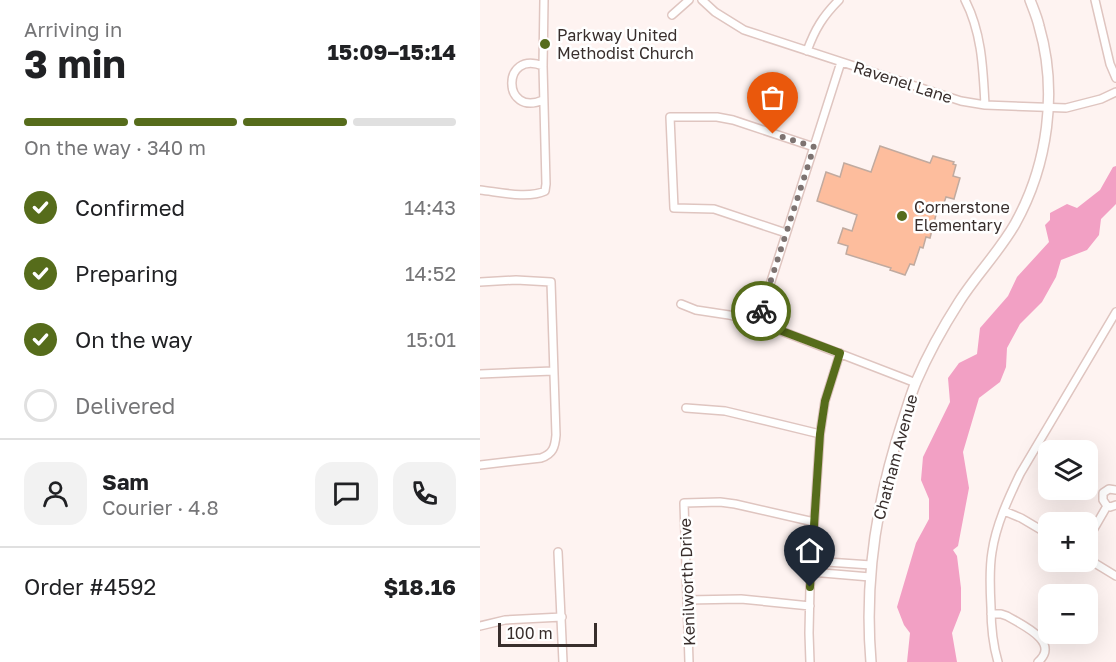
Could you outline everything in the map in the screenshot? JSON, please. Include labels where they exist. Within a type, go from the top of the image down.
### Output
[{"type":"street","points":[[480,189],[537,195],[545,191],[544,0]]},
{"type":"street","points":[[672,15],[689,0]]},
{"type":"street","name":"Ravenel Lane","points":[[702,0],[715,12],[744,30],[961,101],[985,105],[1066,108],[1083,105],[1116,92]]},
{"type":"street","points":[[807,51],[819,23],[839,0]]},
{"type":"street","points":[[965,0],[979,42],[985,105]]},
{"type":"street","name":"Chatham Avenue","points":[[871,662],[869,620],[871,566],[877,521],[898,434],[916,383],[934,344],[960,301],[1014,225],[1040,164],[1046,133],[1048,79],[1045,51],[1030,0]]},
{"type":"street","points":[[1095,0],[1110,64],[1116,78]]},
{"type":"street","points":[[758,322],[841,62]]},
{"type":"street","points":[[543,66],[536,63],[520,66],[514,72],[512,79],[515,95],[521,100],[528,103],[543,100]]},
{"type":"street","points":[[786,233],[714,209],[674,208],[670,117],[725,118],[814,147]]},
{"type":"street","points":[[480,282],[516,280],[551,282],[556,435],[553,450],[541,458],[480,465]]},
{"type":"street","points":[[681,304],[696,310],[758,322],[916,383]]},
{"type":"street","points":[[998,662],[992,629],[989,590],[996,531],[1020,474],[1116,312]]},
{"type":"street","points":[[810,662],[811,572],[820,434],[825,401],[840,353]]},
{"type":"street","points":[[480,374],[553,371]]},
{"type":"street","points":[[686,408],[734,413],[820,434]]},
{"type":"street","points":[[1107,506],[1103,500],[1104,493],[1109,489],[1116,490]]},
{"type":"street","name":"Kenilworth Drive","points":[[689,662],[684,503],[735,504],[814,522]]},
{"type":"street","points":[[1107,506],[1116,505]]},
{"type":"street","points":[[1098,522],[1107,506]]},
{"type":"street","points":[[1004,511],[1038,528]]},
{"type":"street","points":[[558,552],[563,662]]},
{"type":"street","points":[[812,561],[871,566]]},
{"type":"street","points":[[1098,564],[1116,576]]},
{"type":"street","points":[[811,572],[870,577]]},
{"type":"street","points":[[687,600],[741,599],[810,606]]},
{"type":"street","points":[[991,614],[1007,616],[1042,639],[1045,646],[1044,655],[1038,662]]},
{"type":"street","points":[[480,626],[494,621],[562,617]]},
{"type":"shaded area","points":[[1116,166],[1116,204],[1101,219],[1099,235],[1087,250],[1061,260],[1056,277],[1042,302],[1020,324],[1007,348],[1006,367],[1000,382],[979,398],[963,452],[969,488],[958,546],[953,550],[957,556],[961,588],[961,610],[952,633],[957,662],[907,662],[910,633],[897,607],[916,543],[929,519],[929,499],[921,480],[923,457],[950,402],[948,378],[959,363],[977,354],[980,328],[1008,296],[1017,277],[1049,242],[1045,225],[1050,220],[1050,213],[1067,204],[1077,208],[1100,190],[1113,167]]},
{"type":"building","points":[[880,146],[930,163],[933,156],[954,162],[953,164],[956,165],[953,176],[960,178],[954,199],[946,197],[941,212],[937,211],[930,238],[926,237],[914,265],[910,264],[905,275],[890,270],[891,268],[846,254],[848,246],[838,243],[843,228],[852,231],[857,215],[817,201],[826,172],[840,177],[844,163],[871,172]]},
{"type":"way so far","points":[[761,311],[814,147],[773,134]]},
{"type":"place","name":"Parkway United Methodist Church","points":[[545,44]]},
{"type":"place","name":"Cornerstone Elementary","points":[[902,216]]},
{"type":"route","points":[[761,311],[758,322],[840,353],[825,401],[820,434],[810,587]]}]
